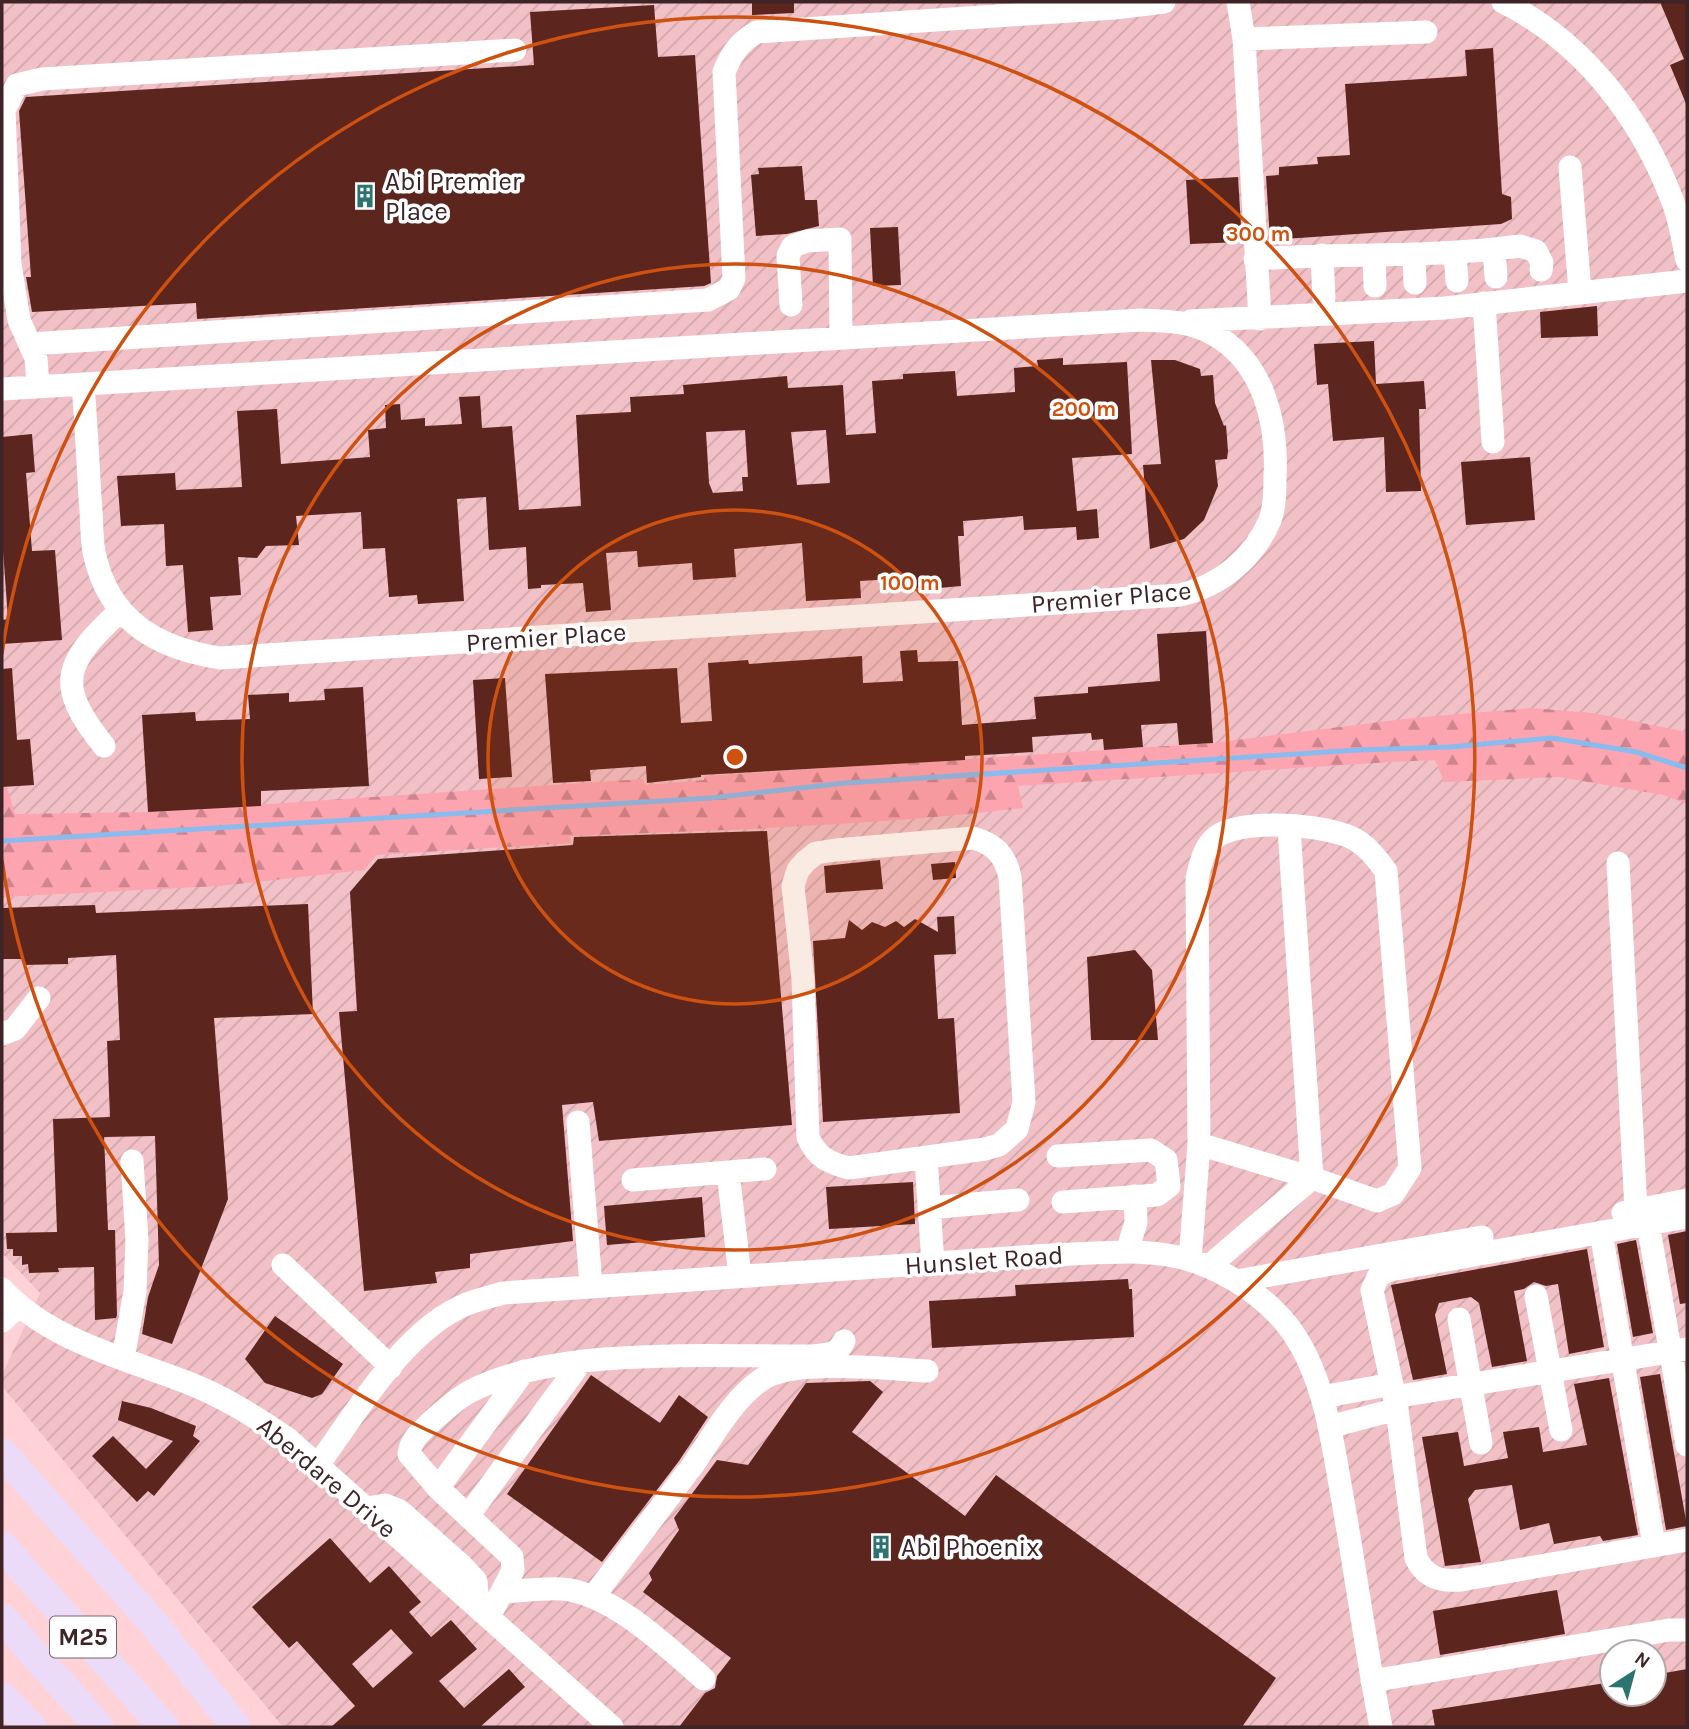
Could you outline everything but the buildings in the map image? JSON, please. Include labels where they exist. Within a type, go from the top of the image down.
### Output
[{"type":"main road","points":[[2,1453],[153,1624],[236,1727]]},
{"type":"main road","name":"M25","points":[[2,1546],[164,1727]]},
{"type":"main road","name":"M25","points":[[2,1618],[99,1727]]},
{"type":"main road","points":[[2,1697],[31,1727]]},
{"type":"street","points":[[31,344],[708,300],[729,289],[734,278],[724,72],[734,50],[745,39],[757,32],[1115,8],[1164,2]]},
{"type":"street","points":[[1238,2],[1244,39],[1260,318]]},
{"type":"street","points":[[1503,2],[1531,18],[1574,51],[1627,112],[1674,203],[1687,260]]},
{"type":"street","points":[[1244,39],[1426,32]]},
{"type":"street","points":[[38,386],[31,344],[19,320],[10,264],[4,110],[17,85],[42,79],[515,50]]},
{"type":"street","points":[[1570,167],[1580,292]]},
{"type":"street","points":[[791,305],[788,256],[793,246],[800,242],[846,239],[841,337]]},
{"type":"street","points":[[1255,259],[1322,255],[1414,256],[1528,247],[1540,258],[1541,270]]},
{"type":"street","points":[[1494,250],[1496,276]]},
{"type":"street","points":[[1455,253],[1457,281]]},
{"type":"street","points":[[1322,255],[1324,298]]},
{"type":"street","points":[[1374,256],[1375,286]]},
{"type":"street","points":[[1414,256],[1415,283]]},
{"type":"street","points":[[1181,322],[1484,303],[1687,281]]},
{"type":"street","points":[[1484,303],[1493,442]]},
{"type":"street","name":"Premier Place","points":[[2,389],[841,337],[1141,320],[1181,322],[1214,334],[1242,358],[1261,386],[1273,421],[1276,446],[1271,518],[1244,559],[1222,579],[1202,590],[1180,595],[220,658],[188,653],[152,637],[120,611],[104,584],[94,551],[83,384]]},
{"type":"street","points":[[104,746],[83,719],[72,696],[70,679],[75,663],[89,643],[120,611]]},
{"type":"street","points":[[1199,1144],[1377,1201],[1394,1194],[1410,1168],[1386,871],[1373,853],[1354,838],[1328,831],[1246,825],[1225,830],[1213,839],[1202,857],[1197,879],[1199,1263]]},
{"type":"street","points":[[1289,828],[1312,1178]]},
{"type":"street","points":[[973,838],[989,842],[1007,865],[1016,941],[1024,1102],[1021,1120],[1017,1129],[999,1145],[926,1158],[849,1168],[821,1158],[808,1137],[803,979],[793,886],[798,870],[816,853],[973,838]]},
{"type":"street","points":[[1618,863],[1642,1217],[1679,1350],[1687,1445]]},
{"type":"street","points":[[2,1034],[15,1028],[39,998]]},
{"type":"street","points":[[578,1122],[591,1285]]},
{"type":"street","points":[[1058,1156],[1151,1150],[1166,1160],[1169,1186],[1157,1195],[1063,1202]]},
{"type":"street","points":[[926,1158],[933,1264]]},
{"type":"street","points":[[122,1359],[135,1291],[137,1240],[132,1161]]},
{"type":"street","points":[[633,1180],[765,1169]]},
{"type":"street","points":[[728,1172],[740,1276]]},
{"type":"street","points":[[1199,1263],[1312,1178]]},
{"type":"street","points":[[1127,1252],[1136,1222],[1135,1196]]},
{"type":"street","points":[[929,1208],[1018,1200]]},
{"type":"street","points":[[1687,1200],[1601,1232],[1390,1270],[1379,1275],[1372,1290],[1394,1396],[1416,1558],[1428,1575],[1440,1580],[1461,1580],[1687,1540]]},
{"type":"street","points":[[1237,1281],[1642,1217],[1687,1217]]},
{"type":"street","points":[[1601,1232],[1654,1545]]},
{"type":"street","name":"Hunslet Road","points":[[319,1464],[391,1367],[435,1323],[465,1304],[503,1293],[591,1285],[1127,1252],[1199,1263],[1237,1281],[1264,1300],[1289,1327],[1309,1362],[1322,1397],[1329,1427],[1381,1727]]},
{"type":"street","points":[[282,1265],[391,1367]]},
{"type":"street","points":[[1536,1296],[1561,1430]]},
{"type":"street","name":"Aberdare Drive","points":[[5,1299],[72,1338],[234,1403],[288,1439],[612,1727]]},
{"type":"street","points":[[1459,1320],[1481,1443]]},
{"type":"street","points":[[483,1612],[502,1592],[513,1570],[512,1557],[413,1462],[410,1443],[469,1392],[524,1371],[580,1362],[810,1356],[836,1351],[844,1341]]},
{"type":"street","points":[[1322,1397],[1394,1396],[1679,1350]]},
{"type":"street","points":[[468,1516],[580,1362]]},
{"type":"street","points":[[593,1597],[751,1388],[775,1372],[853,1367],[926,1371]]},
{"type":"street","points":[[438,1488],[524,1371]]},
{"type":"street","points":[[1329,1427],[1394,1396]]},
{"type":"street","points":[[502,1592],[564,1589],[593,1597],[662,1643],[704,1679]]},
{"type":"street","points":[[1372,1681],[1669,1630],[1687,1630]]},
{"type":"shaded area","points":[[2,2],[1687,2],[1687,1727],[283,1727],[2,1386],[2,1375],[40,1293],[2,1253]]},
{"type":"green space","points":[[1532,708],[1592,713],[1687,732],[1687,804],[1663,795],[1559,777],[1444,782],[1435,760],[1391,762],[1018,786],[1023,808],[854,823],[570,836],[571,843],[377,855],[364,870],[219,886],[2,897],[2,788],[7,787],[15,814],[148,812],[643,779],[645,785],[704,780],[705,776],[1213,743],[1412,718]]},
{"type":"waterway","points":[[2,841],[711,798],[845,783],[1358,750],[1450,747],[1552,738],[1636,752],[1687,768]]},
{"type":"place","name":"Abi Premier Place","points":[[365,196]]},
{"type":"place","name":"Abi Phoenix","points":[[881,1547]]}]
